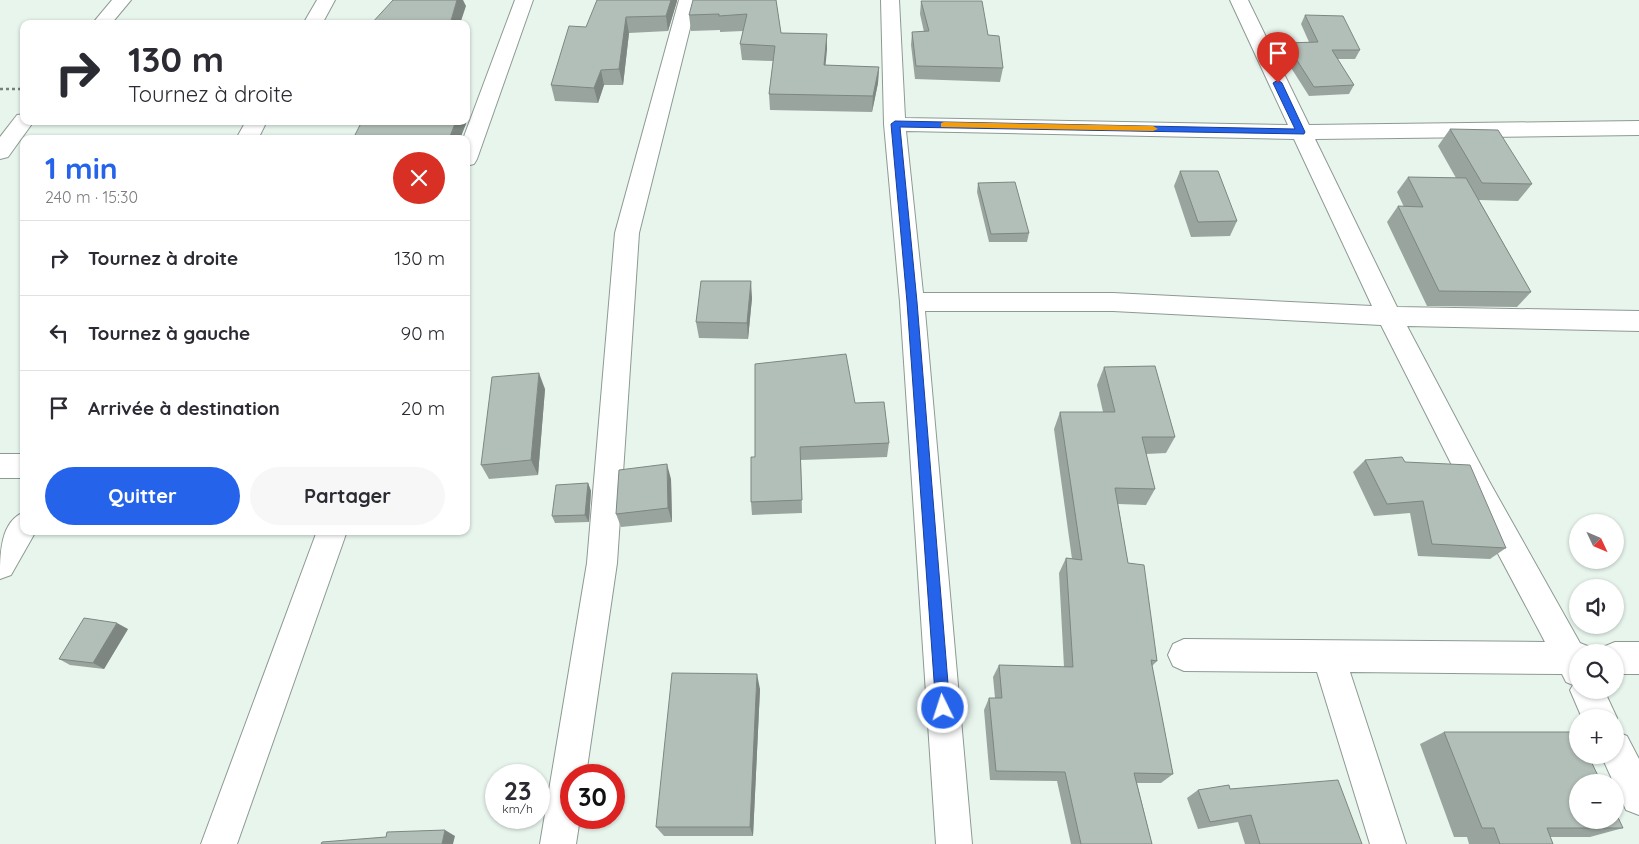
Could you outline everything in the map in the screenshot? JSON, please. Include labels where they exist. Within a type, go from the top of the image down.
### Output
[{"type":"street","points":[[104,20],[122,0]]},
{"type":"street","points":[[314,20],[326,0]]},
{"type":"street","points":[[470,148],[524,0]]},
{"type":"street","points":[[558,844],[602,563],[627,233],[688,0]]},
{"type":"street","points":[[890,0],[895,124],[912,302],[954,844]]},
{"type":"street","points":[[1239,0],[1389,316],[1479,490],[1569,651]]},
{"type":"street","points":[[895,124],[1300,132],[1639,128]]},
{"type":"street","points":[[0,152],[20,125]]},
{"type":"street","points":[[912,302],[1113,302],[1389,316],[1639,322]]},
{"type":"street","points":[[0,466],[20,466]]},
{"type":"street","points":[[0,565],[20,532]]},
{"type":"street","points":[[219,844],[331,535]]},
{"type":"street","points":[[1184,655],[1328,656],[1569,662]]},
{"type":"street","points":[[1328,656],[1388,844]]},
{"type":"street","points":[[1624,658],[1639,658]]},
{"type":"street","points":[[1623,764],[1639,797]]},
{"type":"path","points":[[0,89],[20,90]]},
{"type":"building","points":[[393,0],[457,0],[451,20],[375,20]]},
{"type":"building","points":[[597,0],[671,0],[666,16],[626,17],[619,69],[601,70],[594,88],[551,85],[569,26],[586,27]]},
{"type":"building","points":[[693,0],[776,0],[781,33],[827,34],[824,65],[879,67],[873,96],[769,94],[775,46],[740,44],[747,14],[719,16],[719,14],[689,15]]},
{"type":"building","points":[[921,1],[982,1],[988,35],[999,36],[1003,68],[916,66],[912,32],[929,31]]},
{"type":"building","points":[[1305,15],[1343,16],[1360,50],[1332,50],[1354,85],[1314,87],[1286,43],[1318,42]]},
{"type":"building","points":[[360,125],[454,125],[451,135],[355,135]]},
{"type":"building","points":[[1450,129],[1498,130],[1532,184],[1482,183]]},
{"type":"building","points":[[1180,171],[1218,171],[1237,221],[1198,222]]},
{"type":"building","points":[[1408,177],[1466,178],[1531,292],[1439,291],[1398,206],[1423,207]]},
{"type":"building","points":[[1015,182],[1029,233],[991,234],[978,183]]},
{"type":"building","points":[[701,281],[751,281],[747,323],[696,322]]},
{"type":"building","points":[[846,354],[855,403],[884,402],[889,443],[800,447],[802,500],[751,502],[751,457],[755,457],[755,364]]},
{"type":"building","points":[[1155,366],[1175,437],[1142,437],[1155,489],[1115,488],[1128,563],[1144,565],[1157,661],[1151,660],[1173,774],[1134,773],[1152,844],[1081,844],[1065,772],[996,771],[989,698],[1002,698],[999,665],[1073,667],[1066,558],[1082,560],[1060,412],[1115,412],[1104,367]]},
{"type":"building","points":[[539,373],[531,460],[481,465],[492,377]]},
{"type":"building","points":[[1402,457],[1405,462],[1470,465],[1506,548],[1432,544],[1423,501],[1387,504],[1365,460]]},
{"type":"building","points":[[667,464],[668,508],[616,514],[619,470]]},
{"type":"building","points":[[588,483],[585,515],[552,516],[556,485]]},
{"type":"building","points":[[84,618],[117,623],[93,663],[59,659]]},
{"type":"building","points":[[672,673],[757,674],[750,827],[656,827]]},
{"type":"building","points":[[1444,732],[1569,732],[1569,764],[1592,764],[1597,774],[1569,774],[1569,828],[1547,828],[1553,844],[1500,844],[1494,828],[1482,828]]},
{"type":"building","points":[[1338,780],[1362,844],[1260,844],[1251,815],[1210,822],[1198,790],[1229,785],[1230,789]]},
{"type":"building","points":[[445,830],[442,844],[321,844],[322,842],[386,837],[387,832]]},
{"type":"slow traffic","points":[[944,125],[1153,129]]},
{"type":"route","points":[[943,708],[912,302],[895,124],[1300,132],[1278,83]]}]
